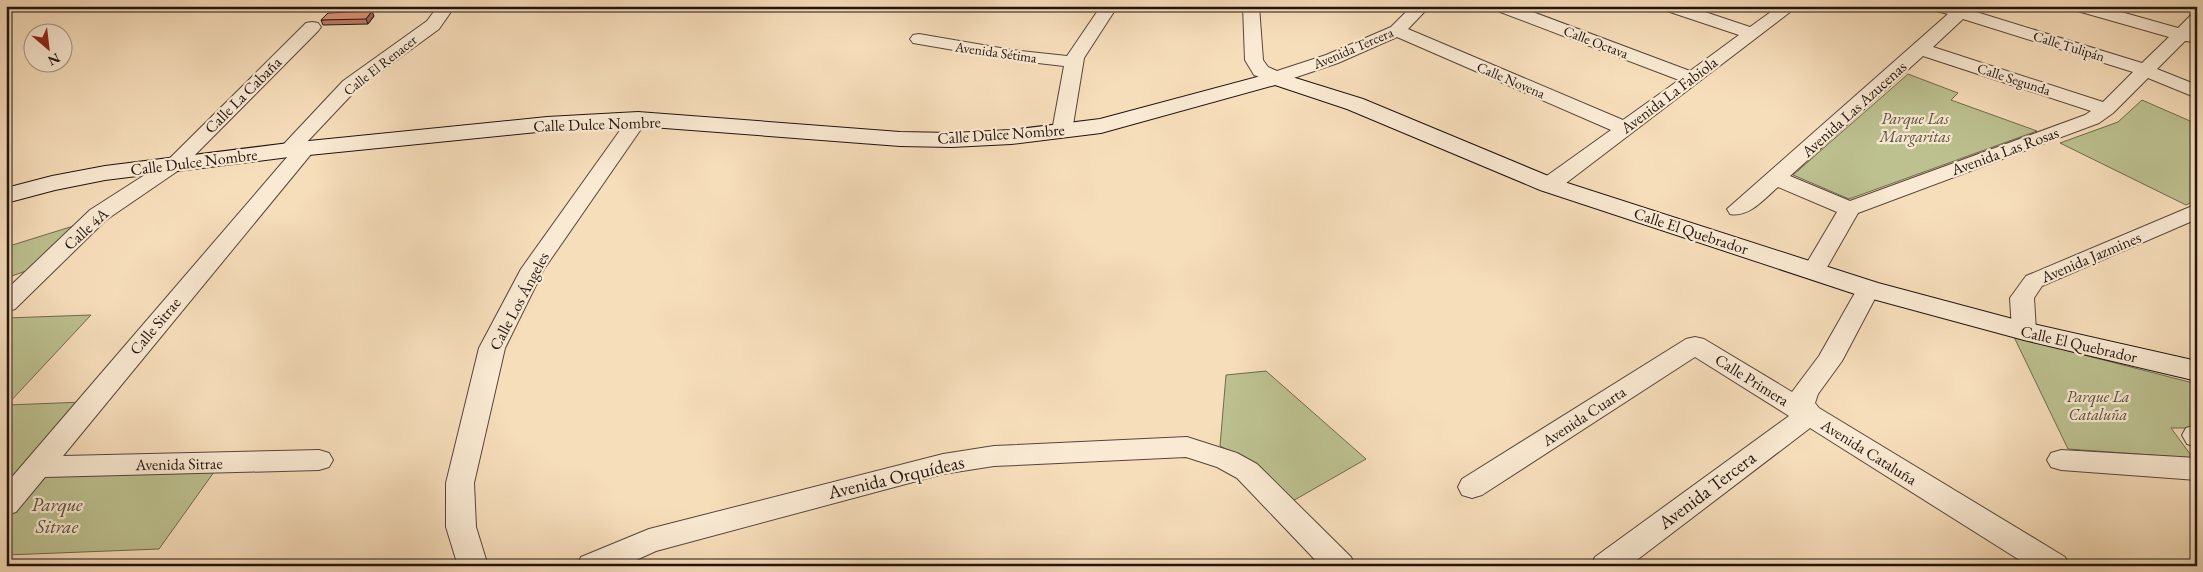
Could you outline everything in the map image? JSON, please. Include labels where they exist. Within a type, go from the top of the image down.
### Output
[{"type":"street","name":"Calle El Renacer","points":[[314,124],[350,85],[433,25],[447,6]]},
{"type":"street","name":"Calle El Quebrador","points":[[1251,6],[1254,60],[1261,71],[1276,78],[1355,104],[1549,185],[1868,289],[2024,331],[2197,371]]},
{"type":"street","name":"Avenida Tercera","points":[[1276,78],[1332,59],[1397,31],[1422,6]]},
{"type":"street","name":"Calle Octava","points":[[1501,6],[1691,78]]},
{"type":"street","points":[[1670,6],[1750,33]]},
{"type":"street","name":"Avenida La Fabiola","points":[[1549,185],[1750,33],[1790,6]]},
{"type":"street","name":"Calle Tulipán","points":[[1939,6],[1964,10],[2145,70],[2197,92]]},
{"type":"street","points":[[2080,6],[2189,37]]},
{"type":"street","points":[[1062,131],[1074,62],[1109,7]]},
{"type":"street","name":"Avenida Las Azucenas","points":[[1738,209],[1776,178],[1964,10]]},
{"type":"street","name":"Avenida Las Rosas","points":[[1849,209],[2092,118],[2106,109],[2145,70],[2189,37],[2197,19]]},
{"type":"street","name":"Calle La Cabaña","points":[[175,164],[312,27]]},
{"type":"street","name":"Calle Novena","points":[[1397,31],[1624,128]]},
{"type":"street","name":"Avenida Sétima","points":[[919,39],[1012,55],[1074,62]]},
{"type":"street","name":"Calle Segunda","points":[[1921,49],[2106,109]]},
{"type":"street","name":"Calle Dulce Nombre","points":[[6,196],[105,173],[297,149],[547,124],[638,120],[900,139],[952,140],[1062,131],[1101,126],[1276,78]]},
{"type":"street","name":"Calle Los Ángeles","points":[[473,566],[461,527],[460,483],[492,348],[533,269],[638,120]]},
{"type":"street","points":[[297,149],[314,124]]},
{"type":"street","name":"Calle Sitrae","points":[[6,504],[39,467],[297,149]]},
{"type":"street","name":"Calle 4A","points":[[6,304],[98,215],[175,164]]},
{"type":"street","points":[[1776,178],[1849,209],[1814,271]]},
{"type":"street","name":"Avenida Jazmines","points":[[2024,331],[2022,298],[2034,281],[2197,211]]},
{"type":"street","name":"Avenida Cataluña","points":[[1868,289],[1829,361],[1805,392],[1802,403],[1809,415],[2054,566]]},
{"type":"street","name":"Calle Primera","points":[[1695,345],[1809,415]]},
{"type":"street","name":"Avenida Cuarta","points":[[1472,487],[1695,345]]},
{"type":"street","name":"Avenida Tercera","points":[[1606,566],[1809,415]]},
{"type":"street","name":"Avenida Orquídeas","points":[[592,566],[649,541],[864,483],[943,464],[994,456],[1188,447],[1210,453],[1247,471],[1340,566]]},
{"type":"street","name":"Avenida Sitrae","points":[[39,467],[319,460]]},
{"type":"street","points":[[2061,460],[2197,469]]},
{"type":"green space","name":"Parque Las Margaritas","points":[[1908,74],[1958,93],[1951,100],[2037,131],[1849,199],[1793,175]]},
{"type":"green space","points":[[2142,100],[2197,124],[2197,200],[2186,205],[2060,143],[2118,122]]},
{"type":"green space","points":[[83,223],[26,271],[6,278],[6,247]]},
{"type":"green space","points":[[91,315],[7,405],[84,402],[6,490],[6,318]]},
{"type":"green space","name":"Parque La Cataluña","points":[[2014,337],[2197,384],[2197,428],[2171,428],[2193,458],[2068,449]]},
{"type":"green space","points":[[1266,371],[1366,459],[1291,502],[1247,459],[1220,446],[1226,375]]},
{"type":"green space","name":"Parque Sitrae","points":[[214,472],[159,549],[6,555],[6,514],[37,476]]},
{"type":"building","points":[[372,11],[366,19],[321,20],[328,13]]}]
